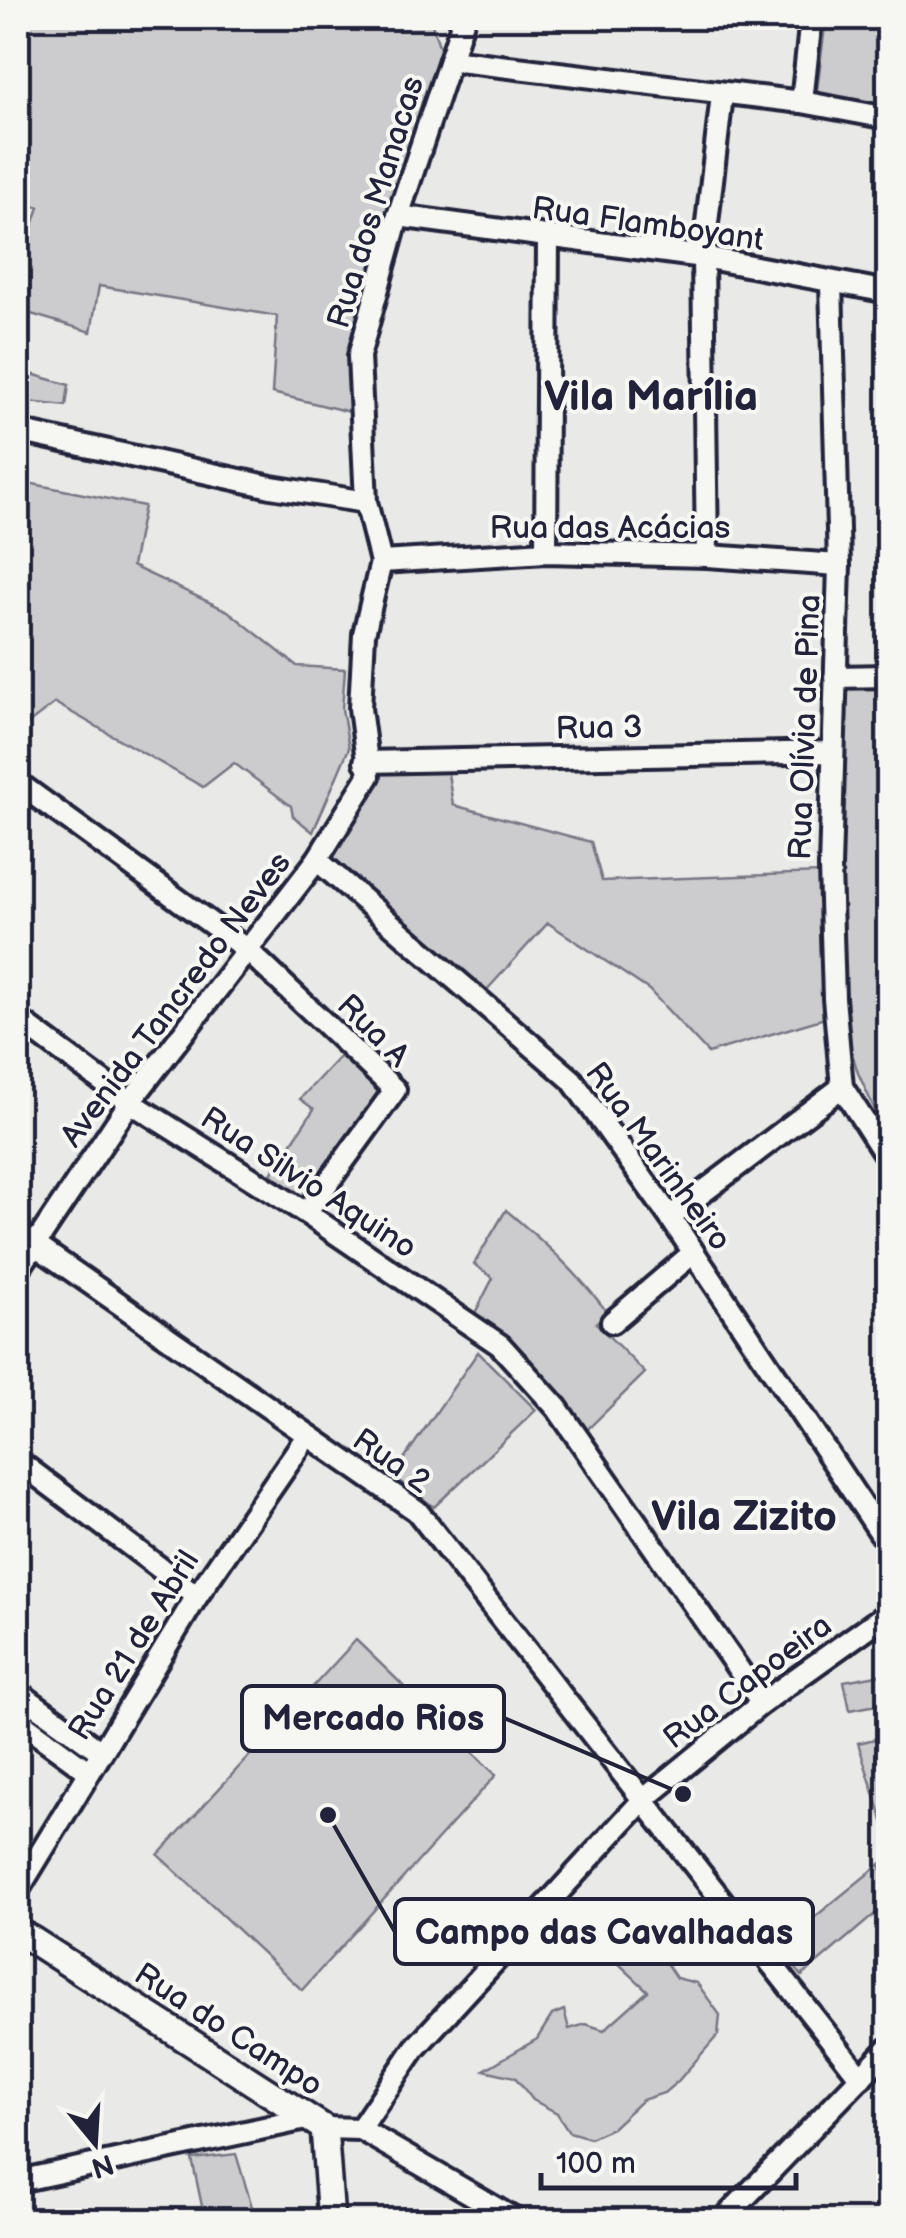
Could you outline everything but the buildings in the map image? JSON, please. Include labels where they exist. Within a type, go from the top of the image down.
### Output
[{"type":"street","name":"Rua dos Manacas","points":[[365,762],[360,708],[364,634],[381,562],[366,502],[359,356],[398,216],[464,18]]},
{"type":"street","points":[[802,102],[811,18]]},
{"type":"street","points":[[450,60],[802,102],[888,118]]},
{"type":"street","points":[[707,556],[703,257],[722,95]]},
{"type":"street","name":"Rua Flamboyant","points":[[398,216],[703,257],[888,292]]},
{"type":"street","points":[[546,552],[548,238]]},
{"type":"street","name":"Rua Olívia de Pina","points":[[832,283],[839,565],[830,868],[834,998],[842,1087],[888,1158]]},
{"type":"street","points":[[18,431],[270,487],[366,502]]},
{"type":"street","name":"Rua das Acácias","points":[[381,562],[546,552],[707,556],[839,565]]},
{"type":"street","points":[[836,677],[888,676]]},
{"type":"street","name":"Rua 3","points":[[365,762],[833,752]]},
{"type":"street","name":"Avenida Tancredo Neves","points":[[18,1270],[26,1239],[316,860],[369,776],[365,762]]},
{"type":"street","points":[[18,784],[246,949]]},
{"type":"street","name":"Rua Marinheiro","points":[[316,860],[572,1080],[670,1218],[888,1544]]},
{"type":"street","name":"Rua A","points":[[246,949],[394,1090],[306,1213]]},
{"type":"street","name":"Rua Silvio Aquino","points":[[18,1019],[130,1102],[306,1213],[500,1345],[557,1408],[762,1702]]},
{"type":"street","points":[[670,1218],[842,1087]]},
{"type":"street","name":"Rua 2","points":[[26,1239],[417,1512],[861,2078]]},
{"type":"street","points":[[612,1322],[693,1253]]},
{"type":"street","name":"Rua 21 de Abril","points":[[18,1890],[197,1596],[307,1436]]},
{"type":"street","points":[[18,1461],[197,1596]]},
{"type":"street","name":"Rua Capoeira","points":[[360,2129],[416,2048],[644,1800],[762,1702],[888,1613]]},
{"type":"street","points":[[18,1692],[101,1752]]},
{"type":"street","points":[[18,1720],[88,1771]]},
{"type":"street","name":"Rua do Campo","points":[[21,1939],[315,2123],[360,2129],[516,2220]]},
{"type":"street","points":[[723,2220],[888,2049]]},
{"type":"street","points":[[18,2181],[315,2123],[332,2220]]},
{"type":"shaded area","points":[[18,18],[430,18],[443,58],[354,413],[272,393],[277,316],[99,286],[91,332],[18,310],[18,271],[39,207],[18,204]]},
{"type":"shaded area","points":[[826,18],[888,18],[888,118],[815,106]]},
{"type":"shaded area","points":[[18,370],[69,385],[66,406],[29,402],[22,425],[18,424]]},
{"type":"shaded area","points":[[18,481],[144,506],[132,566],[228,611],[297,666],[345,669],[342,709],[349,748],[313,832],[293,816],[291,806],[234,763],[203,787],[55,703],[18,729]]},
{"type":"shaded area","points":[[842,677],[888,678],[888,1138],[858,1073],[836,999]]},
{"type":"shaded area","points":[[377,767],[447,767],[453,805],[591,842],[602,881],[821,873],[829,991],[825,1018],[708,1053],[649,990],[548,923],[483,994],[327,861]]},
{"type":"shaded area","points":[[342,1054],[385,1092],[304,1199],[271,1174],[314,1109],[300,1099]]},
{"type":"shaded area","points":[[506,1210],[584,1283],[607,1312],[596,1323],[645,1373],[586,1431],[522,1351],[475,1313],[493,1278],[474,1264]]},
{"type":"shaded area","points":[[478,1352],[536,1410],[434,1507],[392,1476]]},
{"type":"shaded area","points":[[356,1640],[496,1775],[302,1990],[158,1855]]},
{"type":"shaded area","points":[[888,1673],[888,1703],[850,1710],[844,1681]]},
{"type":"shaded area","points":[[888,1736],[888,1823],[884,1824],[858,1743]]},
{"type":"shaded area","points":[[880,1864],[888,1903],[802,1976],[778,1947]]},
{"type":"shaded area","points":[[621,1917],[646,1952],[664,1960],[676,1978],[697,1983],[720,2015],[718,2035],[664,2093],[642,2100],[612,2128],[590,2138],[569,2132],[557,2113],[533,2100],[515,2077],[484,2070],[537,2039],[552,2015],[564,2010],[569,2029],[586,2024],[604,2030],[648,1991],[603,1949]]},
{"type":"shaded area","points":[[236,2154],[256,2220],[205,2220],[192,2159]]},
{"type":"place","name":"Mercado Rios","points":[[683,1794]]},
{"type":"place","name":"Campo das Cavalhadas","points":[[328,1815]]},
{"type":"district","name":"Vila Marília","points":[[651,395]]},
{"type":"district","name":"Vila Zizito","points":[[744,1515]]}]
